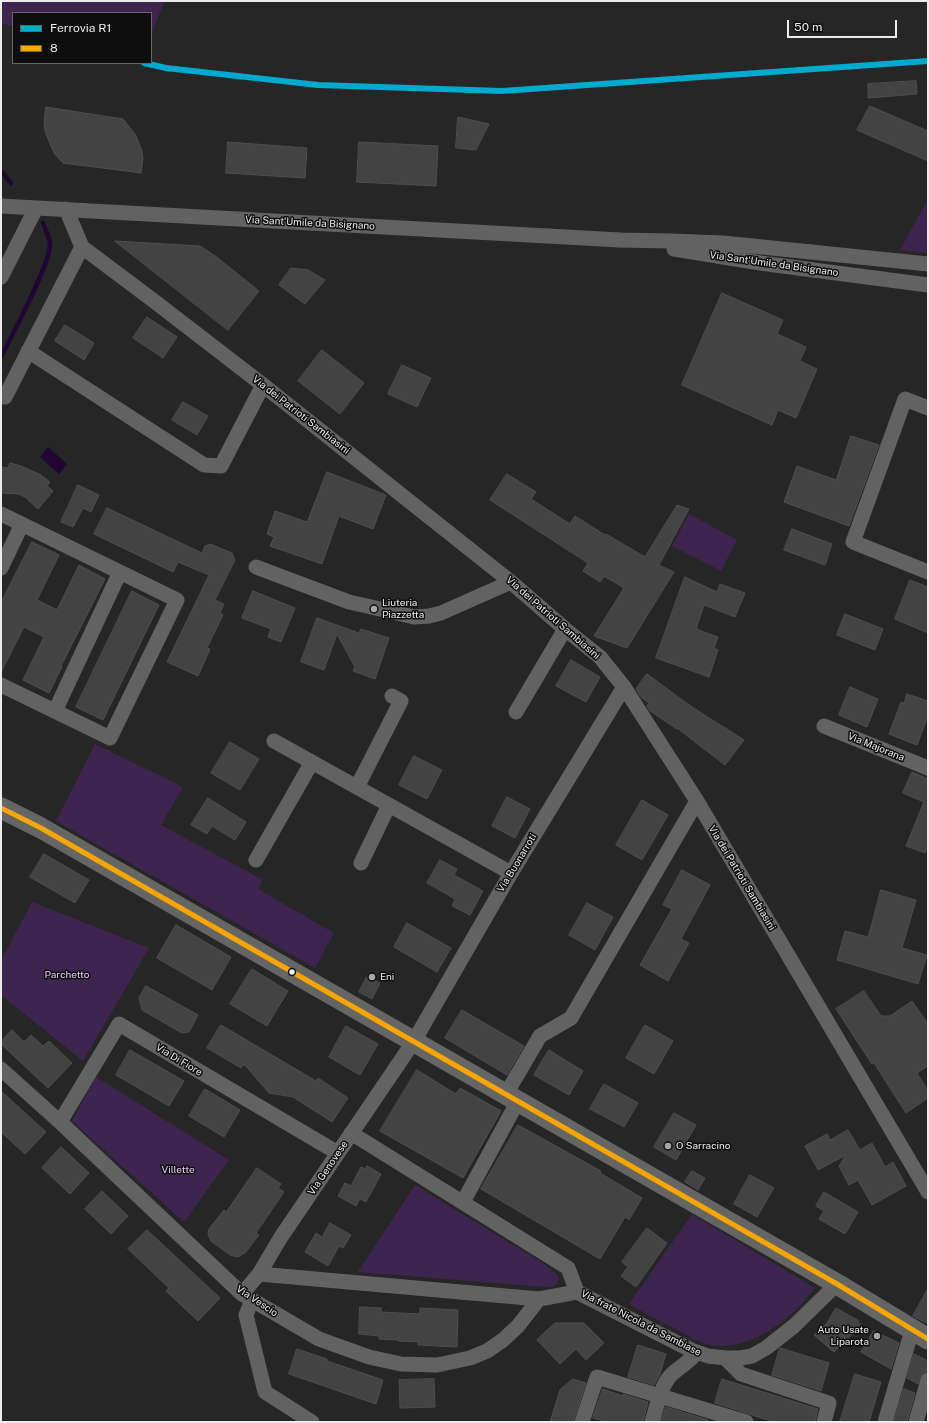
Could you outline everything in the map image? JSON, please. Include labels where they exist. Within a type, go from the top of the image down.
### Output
[{"type":"main road","points":[[1,808],[41,828],[837,1284],[920,1334]]},
{"type":"street","name":"Via Sant'Umile da Bisignano","points":[[1,206],[620,240],[723,243],[928,264]]},
{"type":"street","points":[[1,277],[36,208]]},
{"type":"street","points":[[5,397],[82,247],[66,209]]},
{"type":"street","name":"Via Sant'Umile da Bisignano","points":[[620,240],[760,263],[928,285]]},
{"type":"street","name":"Via dei Patrioti Sambiasini","points":[[82,247],[263,385],[511,582],[600,657],[624,687],[697,801],[928,1192]]},
{"type":"street","points":[[28,351],[204,465],[221,466],[263,385]]},
{"type":"street","points":[[928,408],[905,399],[852,542],[928,572]]},
{"type":"street","points":[[1,514],[177,600],[110,738],[1,685]]},
{"type":"street","points":[[1,568],[22,524]]},
{"type":"street","points":[[256,567],[349,602],[414,617],[429,616],[441,613],[511,582]]},
{"type":"street","points":[[55,711],[120,572]]},
{"type":"street","points":[[516,712],[565,629]]},
{"type":"street","name":"Via Buonarroti","points":[[414,1042],[511,873],[624,687]]},
{"type":"street","points":[[357,787],[401,701],[392,696]]},
{"type":"street","name":"Via Majorana","points":[[824,726],[928,768]]},
{"type":"street","points":[[274,741],[511,873]]},
{"type":"street","points":[[256,860],[312,762]]},
{"type":"street","points":[[462,1202],[540,1036],[571,1018],[697,801]]},
{"type":"street","points":[[361,863],[388,805]]},
{"type":"street","name":"Via Di Fiore","points":[[60,1122],[119,1024],[338,1153]]},
{"type":"street","name":"Via Genovese","points":[[247,1297],[281,1237],[414,1042]]},
{"type":"street","name":"Via Vescio","points":[[1,1069],[60,1122],[247,1297],[319,1339],[369,1357],[401,1364],[437,1365],[470,1358],[488,1350],[503,1340],[518,1326],[539,1299]]},
{"type":"street","name":"Via frate Nicola da Sambiase","points":[[351,1133],[568,1268],[577,1292],[673,1341],[708,1356],[725,1358],[752,1356],[766,1348],[794,1326],[837,1284]]},
{"type":"street","points":[[259,1274],[539,1299],[577,1292]]},
{"type":"street","points":[[247,1297],[246,1315],[265,1392],[312,1422]]},
{"type":"street","points":[[885,1422],[920,1334]]},
{"type":"street","points":[[652,1422],[666,1381],[697,1352]]},
{"type":"street","points":[[725,1358],[741,1374],[829,1403],[824,1422]]},
{"type":"street","points":[[582,1422],[597,1376],[660,1396],[724,1419],[746,1422]]},
{"type":"street","points":[[916,1422],[928,1380]]},
{"type":"green space","points":[[1,1],[165,1],[152,32],[152,12],[12,12],[12,26],[1,23]]},
{"type":"green space","points":[[928,199],[928,253],[900,250]]},
{"type":"green space","points":[[689,514],[737,540],[721,571],[672,546]]},
{"type":"green space","points":[[95,744],[183,787],[161,825],[263,880],[258,889],[334,933],[315,968],[56,821]]},
{"type":"green space","name":"Parchetto","points":[[32,902],[149,948],[83,1061],[1,995],[1,961]]},
{"type":"green space","name":"Villette","points":[[96,1077],[229,1160],[184,1222],[72,1121]]},
{"type":"green space","points":[[415,1185],[541,1262],[557,1274],[559,1278],[557,1283],[552,1287],[544,1287],[358,1272]]},
{"type":"green space","points":[[692,1214],[815,1288],[795,1311],[770,1330],[756,1338],[727,1346],[711,1345],[698,1341],[629,1304]]},
{"type":"shaded area","points":[[48,447],[67,464],[59,474],[40,457]]},
{"type":"building","points":[[916,81],[917,94],[868,98],[868,84]]},
{"type":"building","points":[[870,106],[928,131],[928,161],[857,130]]},
{"type":"building","points":[[46,107],[123,119],[135,134],[142,151],[143,159],[141,173],[63,163],[54,153],[46,134],[44,124]]},
{"type":"building","points":[[458,117],[489,124],[476,150],[456,148]]},
{"type":"building","points":[[228,142],[307,148],[305,178],[226,173]]},
{"type":"building","points":[[359,142],[438,146],[436,186],[357,182]]},
{"type":"building","points":[[115,241],[200,246],[214,255],[259,291],[228,330]]},
{"type":"building","points":[[291,268],[308,270],[325,280],[305,304],[279,285]]},
{"type":"building","points":[[722,293],[783,320],[777,334],[806,347],[800,361],[817,369],[796,418],[778,410],[772,425],[682,385]]},
{"type":"building","points":[[147,317],[177,337],[163,358],[133,338]]},
{"type":"building","points":[[65,325],[94,343],[84,360],[55,341]]},
{"type":"building","points":[[322,350],[364,383],[340,414],[298,381]]},
{"type":"building","points":[[402,365],[431,378],[417,407],[388,394]]},
{"type":"building","points":[[183,402],[208,416],[197,435],[172,420]]},
{"type":"building","points":[[851,436],[879,445],[849,526],[784,502],[797,466],[836,480]]},
{"type":"building","points":[[10,463],[41,475],[50,482],[47,486],[53,491],[38,509],[25,497],[18,494],[1,493],[1,467],[8,468]]},
{"type":"building","points":[[327,472],[386,495],[373,529],[339,516],[322,564],[270,546],[274,537],[267,534],[275,511],[307,522]]},
{"type":"building","points":[[507,474],[536,492],[531,499],[570,524],[575,516],[605,535],[606,534],[645,557],[677,505],[689,509],[659,565],[674,572],[627,648],[594,636],[624,588],[604,576],[600,582],[583,571],[588,563],[490,500]]},
{"type":"building","points":[[78,485],[99,495],[91,512],[83,508],[73,527],[61,522]]},
{"type":"building","points":[[107,508],[202,553],[205,546],[210,544],[232,553],[235,560],[215,600],[224,604],[220,613],[223,615],[207,648],[210,649],[198,676],[167,662],[209,575],[178,562],[173,572],[94,534]]},
{"type":"building","points":[[792,529],[832,544],[825,565],[784,550]]},
{"type":"building","points":[[32,542],[59,555],[37,600],[57,610],[79,565],[105,579],[49,693],[23,680],[44,637],[24,627],[1,672],[1,603]]},
{"type":"building","points":[[685,577],[717,592],[720,584],[745,593],[735,617],[704,605],[696,629],[718,637],[714,648],[718,650],[709,677],[656,658]]},
{"type":"building","points":[[910,580],[928,587],[928,633],[895,619]]},
{"type":"building","points":[[132,591],[159,605],[103,720],[76,707]]},
{"type":"building","points":[[253,591],[295,608],[281,642],[268,637],[271,629],[242,618]]},
{"type":"building","points":[[845,614],[883,629],[875,650],[837,635]]},
{"type":"building","points":[[317,618],[359,633],[361,629],[389,638],[375,679],[353,671],[355,667],[337,634],[324,670],[301,662]]},
{"type":"building","points":[[571,660],[600,677],[586,702],[556,686]]},
{"type":"building","points":[[647,674],[692,707],[744,740],[725,765],[677,728],[650,711],[647,706],[649,703],[641,697],[636,689]]},
{"type":"building","points":[[850,687],[878,699],[867,727],[839,715]]},
{"type":"building","points":[[907,694],[928,701],[928,716],[917,745],[889,734],[901,702],[904,703]]},
{"type":"building","points":[[230,742],[259,759],[240,790],[211,773]]},
{"type":"building","points":[[414,756],[442,770],[427,799],[399,785]]},
{"type":"building","points":[[912,772],[928,779],[928,847],[925,853],[906,846],[924,802],[903,793]]},
{"type":"building","points":[[507,797],[530,809],[515,838],[492,826]]},
{"type":"building","points":[[208,798],[246,822],[235,840],[212,826],[207,834],[191,825]]},
{"type":"building","points":[[642,800],[668,815],[642,860],[616,845]]},
{"type":"building","points":[[44,854],[89,880],[75,903],[30,877]]},
{"type":"building","points":[[440,860],[457,869],[454,875],[483,891],[470,915],[452,906],[455,899],[427,883]]},
{"type":"building","points":[[682,870],[710,885],[681,939],[689,943],[668,981],[640,965],[672,909],[663,905]]},
{"type":"building","points":[[881,890],[916,900],[902,948],[927,955],[918,984],[837,960],[845,931],[868,937]]},
{"type":"building","points":[[587,903],[613,917],[595,950],[569,935]]},
{"type":"building","points":[[407,923],[451,948],[437,972],[394,947]]},
{"type":"building","points":[[176,925],[231,957],[212,990],[157,958]]},
{"type":"building","points":[[252,969],[288,991],[267,1026],[230,1004]]},
{"type":"building","points":[[367,977],[380,983],[372,999],[359,992]]},
{"type":"building","points":[[146,986],[198,1015],[189,1032],[182,1033],[142,1010],[139,998]]},
{"type":"building","points":[[864,991],[881,1016],[890,1016],[912,1001],[928,1024],[928,1066],[917,1073],[928,1091],[928,1098],[906,1113],[874,1063],[872,1064],[836,1009]]},
{"type":"building","points":[[462,1010],[524,1046],[507,1075],[445,1038]]},
{"type":"building","points":[[221,1025],[316,1081],[318,1078],[348,1098],[332,1122],[293,1097],[269,1093],[244,1064],[241,1068],[207,1048]]},
{"type":"building","points":[[645,1025],[673,1041],[654,1074],[626,1058]]},
{"type":"building","points":[[346,1026],[378,1044],[360,1075],[329,1057]]},
{"type":"building","points":[[12,1030],[24,1042],[31,1035],[43,1046],[49,1041],[72,1063],[48,1088],[1,1044],[1,1042]]},
{"type":"building","points":[[130,1050],[184,1081],[169,1106],[116,1075]]},
{"type":"building","points":[[549,1050],[583,1071],[569,1095],[534,1075]]},
{"type":"building","points":[[417,1070],[456,1094],[460,1088],[501,1111],[463,1178],[380,1131]]},
{"type":"building","points":[[604,1084],[638,1103],[624,1127],[590,1109]]},
{"type":"building","points":[[205,1089],[240,1110],[224,1137],[189,1116]]},
{"type":"building","points":[[1,1091],[46,1132],[25,1154],[1,1132]]},
{"type":"building","points":[[674,1113],[696,1125],[676,1160],[654,1147]]},
{"type":"building","points":[[518,1125],[601,1171],[600,1173],[642,1198],[629,1220],[625,1217],[600,1259],[481,1189]]},
{"type":"building","points":[[848,1130],[860,1150],[872,1143],[885,1167],[893,1162],[906,1186],[872,1205],[858,1180],[849,1185],[839,1166],[846,1155],[818,1170],[805,1146],[827,1134],[830,1140]]},
{"type":"building","points":[[61,1147],[89,1173],[70,1194],[42,1168]]},
{"type":"building","points":[[367,1166],[381,1174],[366,1202],[360,1199],[356,1206],[338,1196],[345,1183],[351,1186],[361,1167],[365,1169]]},
{"type":"building","points":[[257,1168],[281,1184],[278,1188],[284,1192],[256,1233],[259,1235],[245,1253],[238,1257],[230,1255],[211,1241],[208,1234],[209,1229],[224,1210],[226,1212]]},
{"type":"building","points":[[692,1171],[705,1178],[698,1190],[685,1182]]},
{"type":"building","points":[[750,1175],[774,1188],[757,1217],[734,1204]]},
{"type":"building","points":[[102,1191],[128,1216],[111,1234],[85,1209]]},
{"type":"building","points":[[824,1192],[858,1212],[845,1234],[819,1219],[824,1211],[816,1206]]},
{"type":"building","points":[[330,1223],[351,1235],[343,1248],[339,1246],[328,1266],[305,1252],[316,1233],[322,1237]]},
{"type":"building","points":[[647,1228],[667,1243],[636,1287],[621,1276],[628,1267],[622,1262]]},
{"type":"building","points":[[147,1230],[220,1298],[198,1321],[166,1291],[169,1288],[128,1249]]},
{"type":"building","points":[[928,1289],[928,1324],[913,1316]]},
{"type":"building","points":[[360,1307],[381,1308],[381,1312],[420,1314],[420,1308],[458,1310],[457,1347],[418,1345],[418,1342],[398,1341],[398,1337],[397,1340],[379,1339],[379,1336],[359,1334]]},
{"type":"building","points":[[836,1308],[859,1321],[858,1323],[862,1325],[834,1352],[814,1335],[827,1323]]},
{"type":"building","points":[[555,1323],[584,1323],[604,1343],[586,1360],[576,1349],[560,1364],[537,1340]]},
{"type":"building","points":[[874,1331],[899,1343],[891,1369],[861,1352]]},
{"type":"building","points":[[638,1345],[666,1354],[660,1374],[654,1385],[628,1377]]},
{"type":"building","points":[[780,1348],[829,1363],[821,1391],[772,1375]]},
{"type":"building","points":[[297,1349],[383,1380],[376,1404],[289,1374]]},
{"type":"building","points":[[914,1354],[928,1361],[927,1371],[922,1374],[918,1384],[907,1378]]},
{"type":"building","points":[[855,1374],[881,1382],[869,1422],[840,1422]]},
{"type":"building","points":[[434,1379],[435,1407],[400,1408],[399,1380]]},
{"type":"building","points":[[573,1379],[586,1383],[573,1422],[550,1422],[560,1390]]},
{"type":"building","points":[[722,1379],[818,1409],[815,1422],[774,1422],[715,1403]]},
{"type":"building","points":[[603,1389],[648,1402],[643,1422],[607,1422],[593,1418]]},
{"type":"building","points":[[904,1389],[915,1393],[907,1422],[894,1422]]},
{"type":"building","points":[[666,1407],[708,1420],[707,1422],[661,1422]]},
{"type":"waterway","points":[[1,171],[11,183]]},
{"type":"waterway","points":[[1,357],[45,266],[50,243],[43,223]]},
{"type":"rail line","name":"R1","points":[[148,64],[166,68],[318,85],[502,91],[928,61]]},
{"type":"transit line","name":"8","points":[[1,808],[41,828],[837,1284],[928,1339]]},
{"type":"place","name":"Liuteria Piazzetta","points":[[374,609]]},
{"type":"place","name":"Eni","points":[[372,977]]},
{"type":"place","name":"O Sarracino","points":[[668,1146]]},
{"type":"place","name":"Auto Usate Liparota","points":[[877,1336]]}]
